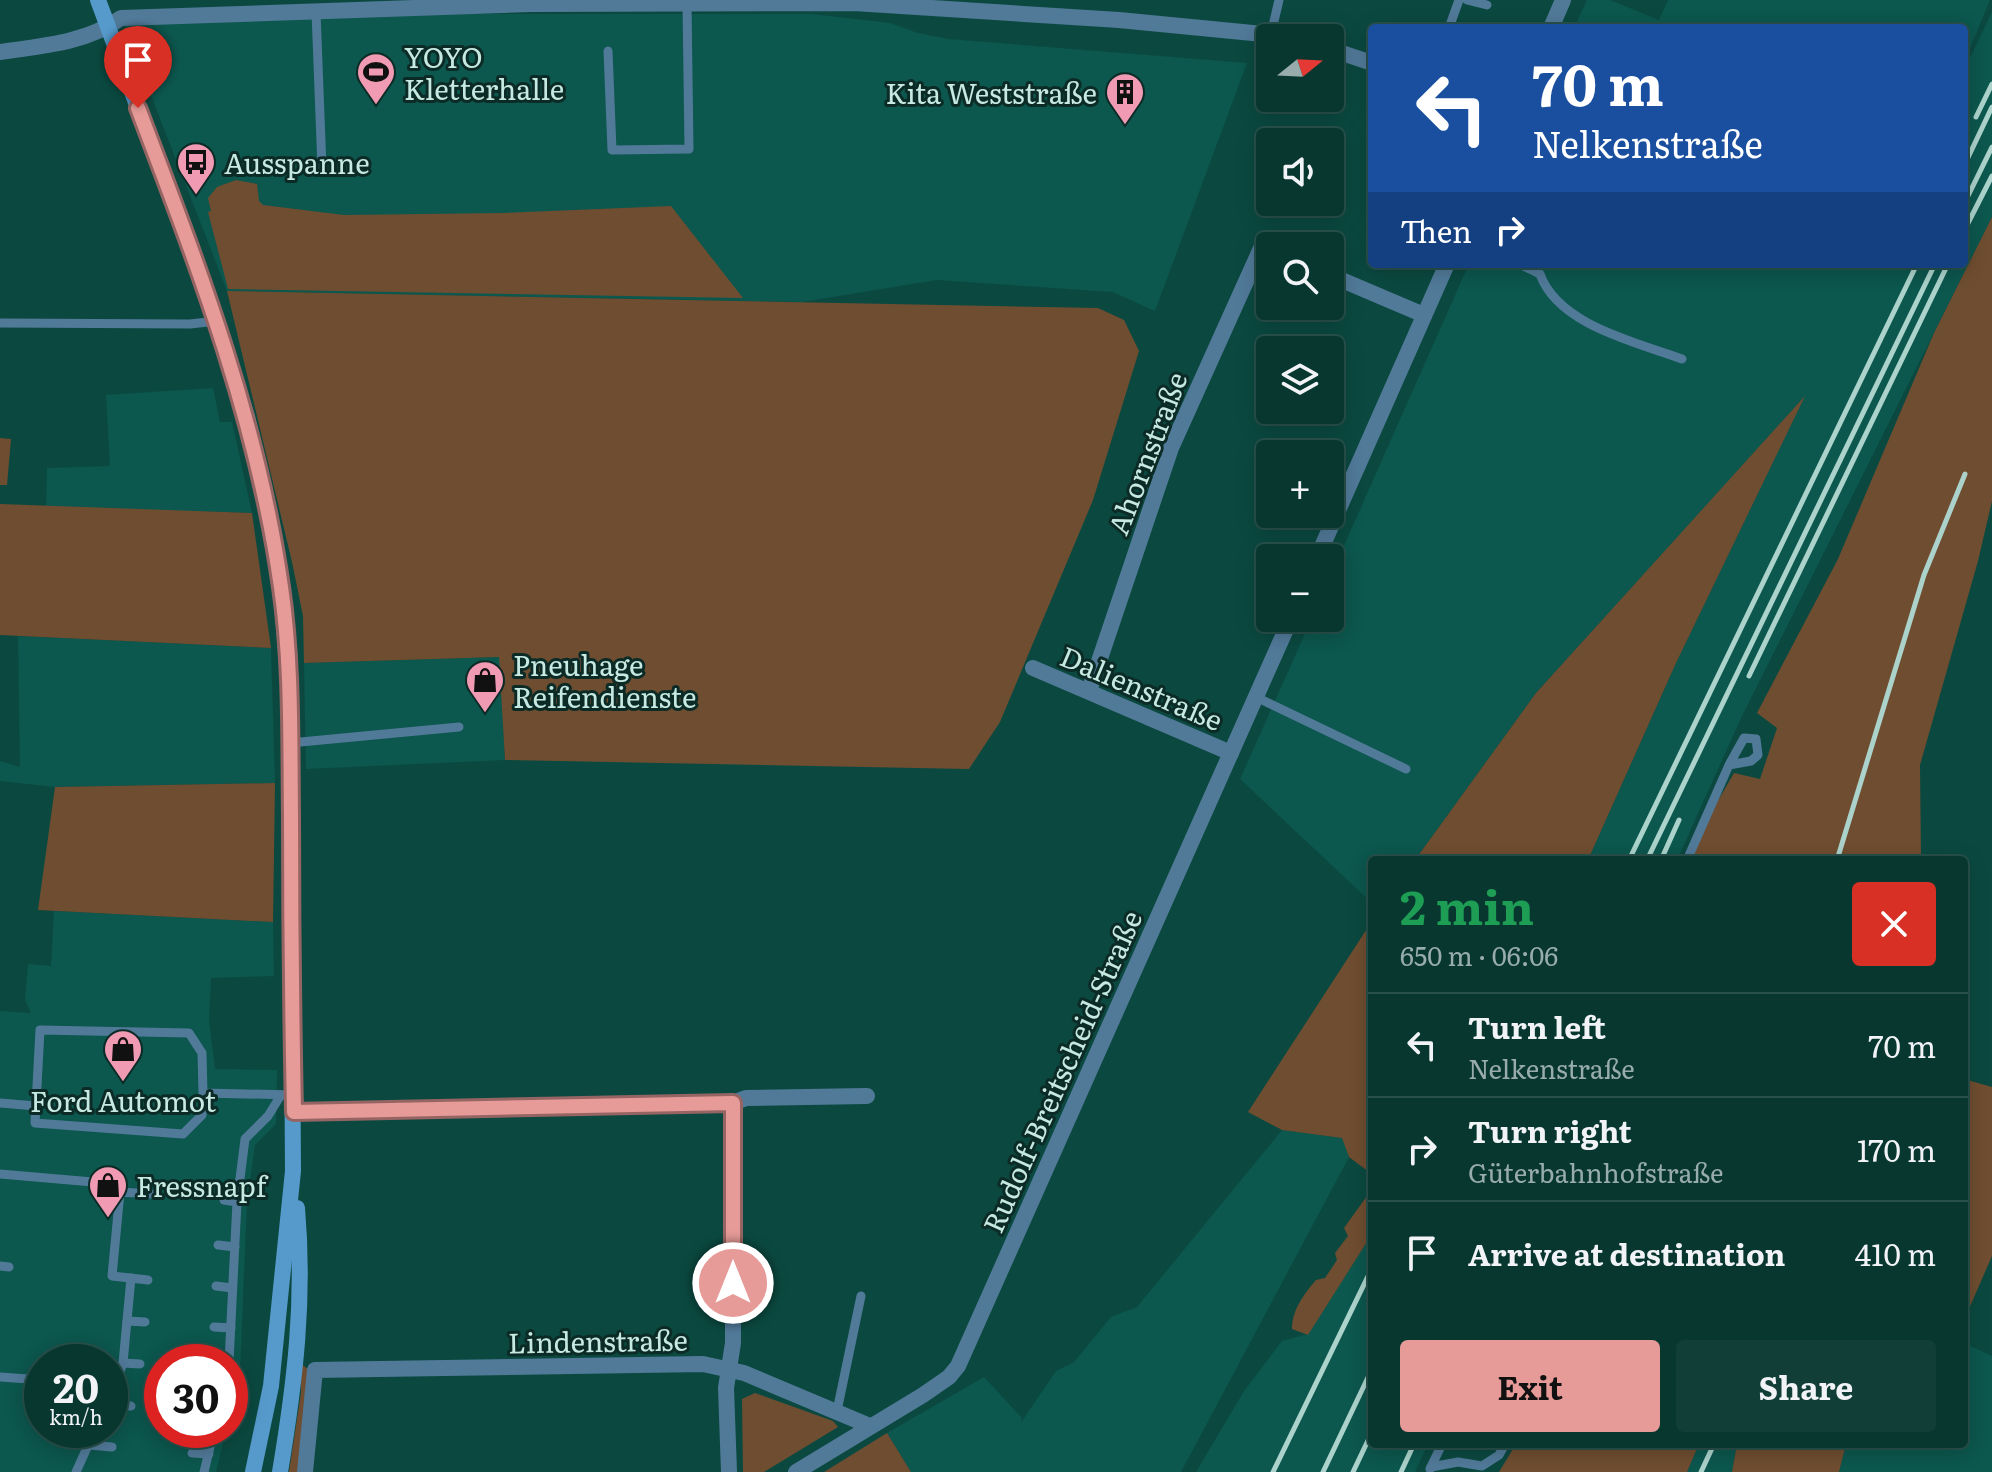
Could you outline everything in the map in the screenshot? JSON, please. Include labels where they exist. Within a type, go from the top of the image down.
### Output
[{"type":"main road","points":[[98,0],[217,321],[247,417],[269,516],[281,590],[290,743],[290,1101],[301,1249],[298,1349],[280,1472]]},
{"type":"main road","points":[[253,1467],[271,1386],[293,1171]]},
{"type":"street","points":[[1553,24],[1563,0]]},
{"type":"street","points":[[0,52],[88,36],[121,18],[531,4],[854,3],[1256,33]]},
{"type":"street","points":[[1344,54],[1368,62]]},
{"type":"street","name":"Ahornstraße","points":[[1089,691],[1171,448],[1256,259]]},
{"type":"street","points":[[1323,544],[1445,268]]},
{"type":"street","points":[[1344,281],[1424,315]]},
{"type":"street","name":"Rudolf-Breitscheid-Straße","points":[[796,1472],[923,1395],[949,1377],[958,1366],[1285,632]]},
{"type":"street","name":"Dalienstraße","points":[[1033,668],[1231,753]]},
{"type":"street","points":[[290,1101],[733,1103],[746,1098],[867,1096]]},
{"type":"street","points":[[729,1472],[728,1368],[733,1343],[733,1103]]},
{"type":"street","name":"Lindenstraße","points":[[305,1472],[315,1370],[703,1364],[728,1368],[870,1426]]},
{"type":"lane","points":[[1273,24],[1279,0]]},
{"type":"lane","points":[[1450,24],[1459,0]]},
{"type":"lane","points":[[1467,0],[1487,5]]},
{"type":"lane","points":[[608,51],[612,150],[689,149],[687,4]]},
{"type":"lane","points":[[316,12],[322,168]]},
{"type":"lane","points":[[1527,268],[1540,274]]},
{"type":"lane","points":[[1542,268],[1540,274],[1543,284],[1556,301],[1587,323],[1682,359]]},
{"type":"lane","points":[[0,323],[190,324],[217,321]]},
{"type":"lane","points":[[1256,697],[1406,769]]},
{"type":"lane","points":[[290,743],[459,727]]},
{"type":"lane","points":[[1689,856],[1729,765]]},
{"type":"lane","points":[[40,1030],[189,1033],[202,1053],[203,1093],[202,1115],[183,1134],[35,1123],[40,1030]]},
{"type":"lane","points":[[203,1093],[290,1101]]},
{"type":"lane","points":[[230,1344],[237,1202],[245,1139],[268,1116],[290,1101]]},
{"type":"lane","points":[[0,1103],[36,1106]]},
{"type":"lane","points":[[0,1174],[116,1184],[120,1192],[121,1238],[112,1276],[148,1280]]},
{"type":"lane","points":[[120,1192],[152,1194]]},
{"type":"lane","points":[[224,1200],[237,1202]]},
{"type":"lane","points":[[218,1245],[235,1247]]},
{"type":"lane","points":[[125,1344],[131,1278]]},
{"type":"lane","points":[[216,1286],[232,1288]]},
{"type":"lane","points":[[837,1411],[861,1296]]},
{"type":"lane","points":[[127,1321],[145,1322]]},
{"type":"lane","points":[[214,1327],[231,1328]]},
{"type":"lane","points":[[128,1363],[140,1364]]},
{"type":"lane","points":[[0,1377],[24,1379]]},
{"type":"lane","points":[[76,1472],[88,1448]]},
{"type":"lane","points":[[204,1472],[210,1448]]},
{"type":"lane","points":[[1430,1470],[1440,1448]]},
{"type":"lane","points":[[1430,1470],[1458,1462],[1482,1466],[1499,1455],[1503,1448]]},
{"type":"lane","points":[[192,1453],[209,1454]]},
{"type":"shaded area","points":[[1587,0],[1610,0],[1659,20],[1668,0],[1990,0],[1968,53],[1968,24],[1576,24]]},
{"type":"shaded area","points":[[1992,12],[1992,217],[1968,265],[1968,62]]},
{"type":"shaded area","points":[[273,14],[812,14],[890,23],[948,39],[1247,63],[1155,311],[1113,292],[937,280],[802,302],[227,291],[121,18]]},
{"type":"shaded area","points":[[236,180],[257,184],[259,201],[263,205],[344,215],[671,206],[743,298],[228,289],[208,212],[211,211],[208,198],[217,187]]},
{"type":"shaded area","points":[[1992,217],[1992,501],[1920,765],[1921,856],[1693,856],[1712,811],[1734,773],[1760,779],[1777,728],[1757,713],[1838,559],[1934,333]]},
{"type":"shaded area","points":[[1467,268],[1966,268],[1742,716],[1679,856],[1590,856],[1676,663],[1803,399],[1536,693],[1418,856],[1368,856],[1368,899],[1240,779],[1306,632],[1344,632],[1344,545]]},
{"type":"shaded area","points":[[227,291],[1098,308],[1124,320],[1139,351],[1093,500],[1000,722],[969,769],[505,760],[499,657],[304,663],[303,616],[292,562]]},
{"type":"shaded area","points":[[213,388],[220,422],[232,422],[252,513],[46,507],[47,468],[110,466],[106,395]]},
{"type":"shaded area","points":[[1805,396],[1676,663],[1590,856],[1418,856],[1536,693]]},
{"type":"shaded area","points":[[0,438],[11,439],[7,485],[0,485]]},
{"type":"shaded area","points":[[0,504],[252,513],[271,648],[0,635]]},
{"type":"shaded area","points":[[18,636],[271,648],[275,783],[55,787],[0,781],[0,761],[20,767]]},
{"type":"shaded area","points":[[500,657],[505,760],[306,769],[304,663]]},
{"type":"shaded area","points":[[275,783],[273,922],[38,910],[55,787]]},
{"type":"shaded area","points":[[54,911],[273,922],[274,976],[211,978],[209,1020],[215,1069],[277,1070],[276,1124],[255,1145],[247,1202],[241,1344],[144,1344],[144,1448],[222,1448],[216,1472],[0,1472],[0,1011],[31,1013],[25,1000],[28,964],[51,966]]},
{"type":"shaded area","points":[[1368,927],[1368,1171],[1349,1157],[1342,1138],[1282,1130],[1248,1112]]},
{"type":"shaded area","points":[[1968,1080],[1992,1087],[1992,1256],[1968,1311]]},
{"type":"shaded area","points":[[1282,1130],[1343,1138],[1349,1157],[1181,1472],[911,1472],[887,1433],[984,1377],[1022,1418],[1020,1424],[1056,1371],[1074,1362],[1111,1317],[1137,1307]]},
{"type":"shaded area","points":[[1368,1195],[1368,1240],[1308,1335],[1292,1329],[1294,1315],[1307,1291],[1316,1280],[1325,1278],[1337,1260],[1335,1253],[1348,1236],[1344,1228]]},
{"type":"shaded area","points":[[1368,1240],[1368,1448],[1426,1448],[1415,1472],[1196,1472],[1244,1391],[1282,1341],[1308,1334]]},
{"type":"shaded area","points":[[1968,1345],[1992,1356],[1992,1472],[1839,1472],[1845,1448],[1968,1448]]},
{"type":"shaded area","points":[[301,1364],[308,1369],[298,1472],[289,1472],[301,1393]]},
{"type":"shaded area","points":[[755,1393],[833,1421],[838,1427],[764,1472],[743,1472],[742,1399]]},
{"type":"shaded area","points":[[887,1433],[911,1472],[824,1472]]},
{"type":"shaded area","points":[[1514,1448],[1697,1448],[1687,1472],[1499,1472]]},
{"type":"shaded area","points":[[1697,1448],[1736,1448],[1732,1472],[1687,1472]]},
{"type":"shaded area","points":[[1736,1448],[1845,1448],[1839,1472],[1732,1472]]},
{"type":"railway","points":[[1976,117],[1992,84]]},
{"type":"railway","points":[[1968,158],[1992,107]]},
{"type":"railway","points":[[1968,196],[1992,147]]},
{"type":"railway","points":[[1968,223],[1992,176]]},
{"type":"railway","points":[[1631,856],[1915,268]]},
{"type":"railway","points":[[1649,856],[1933,268]]},
{"type":"railway","points":[[1749,676],[1946,268]]},
{"type":"railway","points":[[1838,856],[1924,575],[1965,474]]},
{"type":"railway","points":[[1663,856],[1679,820]]},
{"type":"railway","points":[[1273,1472],[1368,1276]]},
{"type":"railway","points":[[1323,1472],[1368,1377]]},
{"type":"railway","points":[[1353,1472],[1368,1440]]},
{"type":"railway","points":[[1401,1472],[1412,1448]]},
{"type":"railway","points":[[1701,1472],[1712,1448]]},
{"type":"place","name":"YOYO Kletterhalle","points":[[376,106]]},
{"type":"place","name":"Kita Weststraße","points":[[1125,126]]},
{"type":"place","name":"Ausspanne","points":[[196,196]]},
{"type":"place","name":"Pneuhage Reifendienste","points":[[485,714]]},
{"type":"place","name":"Ford Automot","points":[[123,1083]]},
{"type":"place","name":"Fressnapf","points":[[108,1219]]},
{"type":"route","points":[[138,108],[200,270],[247,417],[281,590],[290,700],[294,1112],[733,1103],[733,1283]]}]
